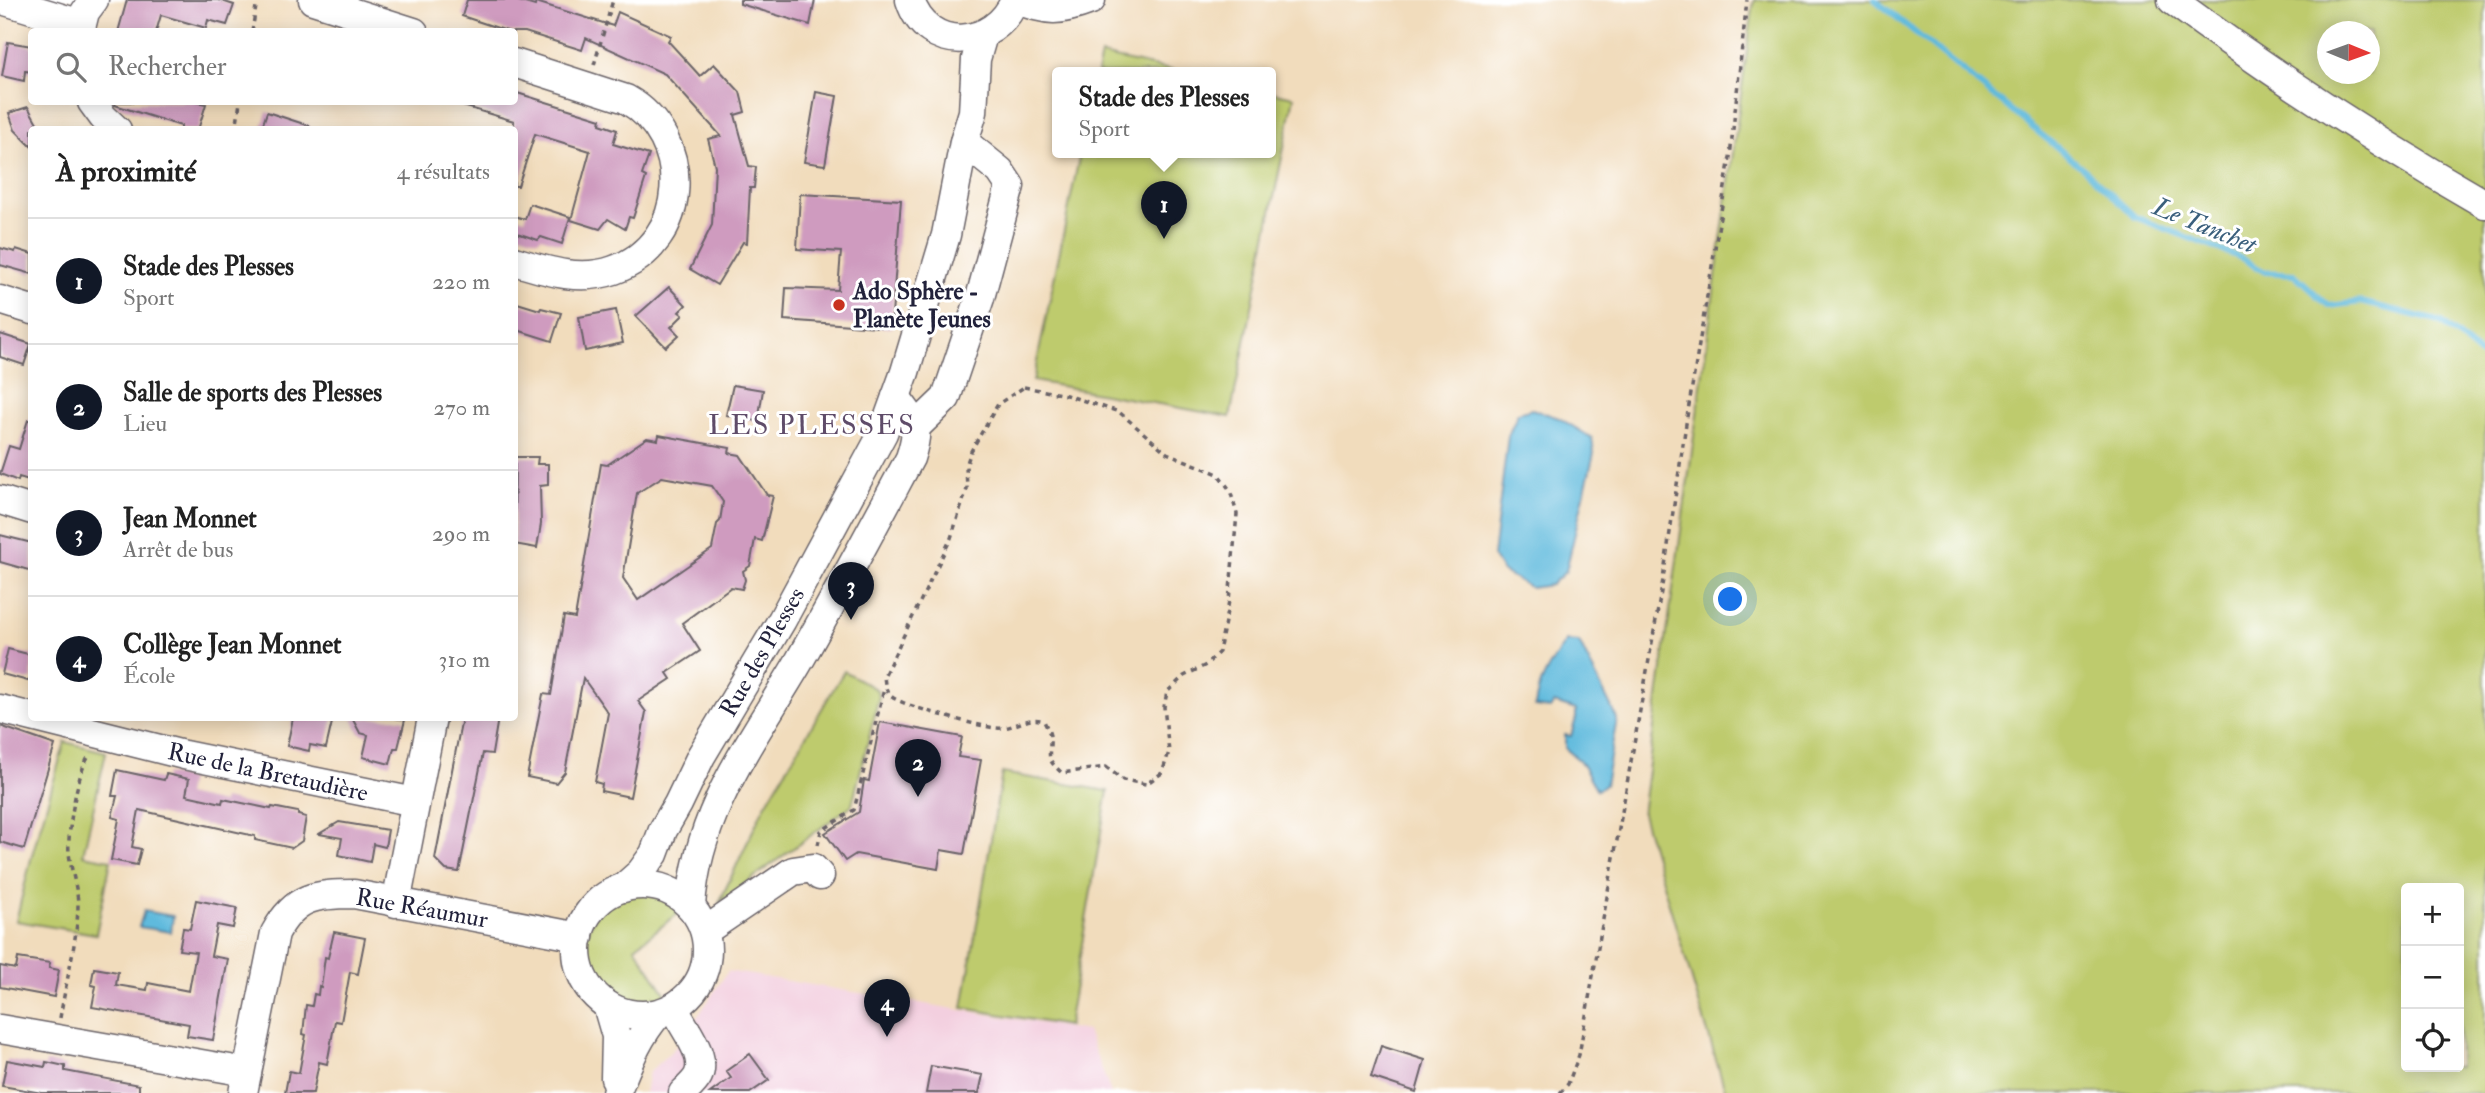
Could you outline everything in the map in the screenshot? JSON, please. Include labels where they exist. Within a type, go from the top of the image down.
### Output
[{"type":"street","points":[[2,0],[85,19]]},
{"type":"street","points":[[313,0],[401,28]]},
{"type":"street","points":[[910,0],[925,25],[946,37],[965,39],[983,35],[1003,21],[1015,0],[1055,10],[1066,10],[1091,0]]},
{"type":"street","points":[[2172,0],[2257,62],[2336,114],[2485,204]]},
{"type":"street","name":"Rue des Plesses","points":[[623,888],[649,864],[701,755],[782,620],[883,433],[946,235],[964,142],[974,112],[976,59],[983,35]]},
{"type":"street","name":"Rue des Plesses","points":[[946,37],[960,75],[964,142]]},
{"type":"street","points":[[518,64],[626,99],[641,107],[667,140],[675,166],[675,193],[668,218],[654,241],[637,258],[615,270],[584,276],[557,274],[518,262]]},
{"type":"street","points":[[94,105],[113,126]]},
{"type":"street","points":[[917,426],[946,398],[980,298],[1010,186],[1000,171],[964,142]]},
{"type":"street","points":[[0,300],[28,309]]},
{"type":"street","points":[[685,902],[698,853],[714,807],[727,780],[814,635],[910,458],[916,441],[917,426],[896,397]]},
{"type":"street","points":[[0,500],[28,509]]},
{"type":"street","name":"Rue de la Bretaudière","points":[[0,709],[28,716]]},
{"type":"street","name":"Rue de la Bretaudière","points":[[48,721],[184,755],[415,802]]},
{"type":"street","points":[[396,903],[431,721]]},
{"type":"street","name":"Rue des Plesses","points":[[678,804],[670,861],[685,902]]},
{"type":"street","points":[[705,931],[793,871],[817,872]]},
{"type":"street","points":[[616,1093],[632,1051],[646,1027],[666,1011],[691,993],[703,975],[707,960],[705,931],[685,902],[653,886],[623,888],[612,892],[594,907],[582,926],[579,937],[580,968],[590,989],[607,1005],[626,1014],[666,1011],[679,1021],[695,1045],[701,1065],[697,1078],[683,1093]]},
{"type":"street","name":"Rue Réaumur","points":[[245,1083],[275,933],[290,910],[301,901],[332,894],[354,894],[579,937]]},
{"type":"street","points":[[607,1005],[615,1036],[616,1093]]},
{"type":"street","points":[[0,1029],[57,1037],[245,1083]]},
{"type":"path","points":[[253,28],[257,0]]},
{"type":"path","points":[[587,86],[613,0]]},
{"type":"path","points":[[1560,1093],[1568,1084],[1579,1055],[1662,586],[1730,157],[1746,0]]},
{"type":"path","points":[[237,126],[240,105]]},
{"type":"path","points":[[817,872],[821,831],[854,810],[885,688],[884,676],[951,538],[967,489],[966,466],[971,451],[998,404],[1024,387],[1045,390],[1119,412],[1167,453],[1218,474],[1230,490],[1237,514],[1229,601],[1219,652],[1206,664],[1184,676],[1167,692],[1164,706],[1169,752],[1162,773],[1146,784],[1123,780],[1105,767],[1062,773],[1052,764],[1048,751],[1050,735],[1044,721],[1036,718],[1009,728],[996,729],[892,699],[885,688]]},
{"type":"path","points":[[57,1037],[78,904],[68,852],[70,826],[82,770],[85,760],[92,752]]},
{"type":"shaded area","points":[[728,971],[1087,1031],[1111,1093],[645,1093],[649,1072],[680,1043]]},
{"type":"green space","points":[[1754,0],[2485,0],[2485,1093],[1726,1093],[1642,814]]},
{"type":"green space","points":[[1101,55],[1156,67],[1098,67]]},
{"type":"green space","points":[[1276,93],[1294,97],[1230,417],[1033,381],[1079,158],[1276,158]]},
{"type":"green space","points":[[844,671],[877,690],[879,697],[852,805],[719,903],[763,809]]},
{"type":"green space","points":[[65,742],[106,752],[83,855],[111,860],[96,934],[16,921]]},
{"type":"green space","points":[[1002,773],[1108,791],[1068,1026],[963,1008]]},
{"type":"green space","points":[[648,892],[684,909],[635,947],[670,1001],[641,1006],[618,1000],[600,987],[589,969],[585,949],[589,928],[601,909],[621,895]]},
{"type":"water","points":[[1532,409],[1559,418],[1592,438],[1594,453],[1566,571],[1551,585],[1531,588],[1502,571],[1493,556],[1508,436],[1518,413]]},
{"type":"water","points":[[1566,641],[1579,642],[1617,719],[1605,785],[1597,790],[1580,761],[1565,748],[1565,735],[1571,736],[1576,710],[1554,703],[1550,709],[1535,707],[1542,681]]},
{"type":"water","points":[[144,911],[173,916],[171,932],[139,927]]},
{"type":"building","points":[[127,0],[219,0],[234,5],[227,25],[208,20],[206,28],[161,15],[157,28],[119,28]]},
{"type":"building","points":[[467,0],[515,0],[535,6],[536,2],[613,26],[618,12],[671,36],[668,41],[700,76],[714,64],[740,92],[745,112],[735,115],[749,166],[756,167],[754,188],[750,188],[747,243],[743,242],[717,285],[690,269],[712,225],[715,166],[708,139],[721,136],[665,74],[586,38],[582,50],[518,32],[518,28],[498,28],[462,16]]},
{"type":"building","points":[[740,0],[815,0],[810,25],[740,4]]},
{"type":"building","points":[[8,42],[28,45],[28,71],[25,71],[24,81],[2,76]]},
{"type":"building","points":[[816,92],[837,96],[825,165],[804,162]]},
{"type":"building","points":[[518,93],[601,119],[600,124],[617,130],[613,144],[649,155],[642,175],[646,177],[633,218],[629,217],[625,229],[608,219],[600,229],[571,220],[590,151],[535,134],[518,186],[518,126],[514,126],[514,121],[463,106],[518,105]]},
{"type":"building","points":[[115,105],[206,105],[199,126],[181,126]]},
{"type":"building","points":[[28,107],[39,126],[28,126],[28,143],[15,130],[9,113]]},
{"type":"building","points":[[267,112],[310,126],[262,126]]},
{"type":"building","points":[[800,194],[901,200],[891,328],[784,320],[786,288],[838,290],[841,252],[797,249]]},
{"type":"building","points":[[530,204],[570,217],[562,244],[518,233],[518,217],[525,219]]},
{"type":"building","points":[[0,248],[28,253],[28,273],[0,265]]},
{"type":"building","points":[[669,287],[686,305],[679,312],[683,315],[671,327],[679,335],[666,347],[636,316]]},
{"type":"building","points":[[518,303],[561,313],[552,341],[518,330]]},
{"type":"building","points":[[616,310],[623,343],[585,351],[579,317]]},
{"type":"building","points":[[0,334],[28,343],[24,365],[0,357]]},
{"type":"building","points":[[733,385],[763,390],[758,421],[726,415]]},
{"type":"building","points":[[28,420],[28,480],[19,477],[18,481],[0,474],[9,446],[19,449]]},
{"type":"building","points":[[659,435],[730,448],[729,453],[740,455],[767,495],[773,496],[762,541],[755,539],[750,566],[743,571],[745,580],[742,589],[731,587],[682,623],[700,651],[667,673],[671,679],[638,701],[646,712],[630,797],[601,791],[602,784],[595,782],[608,713],[583,678],[565,772],[556,783],[527,777],[543,694],[551,695],[564,616],[575,618],[601,464],[607,465],[647,438],[658,440]],"holes":[[[662,477],[712,486],[723,502],[712,549],[638,600],[623,578],[637,493]]]},
{"type":"building","points":[[518,457],[538,457],[537,464],[548,464],[548,485],[540,486],[541,524],[537,548],[518,545]]},
{"type":"building","points":[[0,535],[28,542],[28,570],[0,562]]},
{"type":"building","points":[[8,649],[28,654],[28,681],[2,674]]},
{"type":"building","points":[[292,721],[332,721],[326,748],[310,745],[309,751],[287,746]]},
{"type":"building","points":[[354,721],[405,721],[398,748],[394,748],[390,764],[363,757],[368,735],[360,733]]},
{"type":"building","points":[[461,721],[498,721],[492,754],[483,753],[459,872],[446,870],[435,859]]},
{"type":"building","points":[[880,722],[962,737],[958,757],[981,760],[964,854],[941,850],[938,869],[856,854],[845,861],[825,833],[859,812],[864,780],[869,781]]},
{"type":"building","points":[[0,726],[55,745],[24,849],[0,842]]},
{"type":"building","points":[[117,770],[164,780],[166,774],[189,779],[186,795],[222,803],[223,799],[298,812],[298,815],[306,817],[302,841],[292,848],[255,840],[255,836],[139,810],[132,847],[141,849],[137,865],[111,860],[119,819],[112,817],[117,796],[112,796]]},
{"type":"building","points":[[339,822],[388,830],[385,847],[373,844],[370,862],[339,855],[342,838],[319,834]]},
{"type":"building","points":[[196,900],[237,908],[233,928],[217,925],[211,956],[228,959],[213,1040],[187,1036],[189,1024],[92,1007],[96,986],[91,985],[94,968],[118,972],[116,985],[147,990],[148,983],[189,991],[196,952],[179,950],[183,928],[190,929]]},
{"type":"building","points":[[334,932],[365,938],[358,974],[350,972],[341,1022],[335,1021],[327,1064],[319,1062],[313,1093],[285,1093],[289,1071],[299,1073],[306,1035],[303,1034],[306,1005],[312,1006],[314,994],[318,995],[325,957],[328,958]]},
{"type":"building","points":[[18,958],[50,963],[49,968],[59,970],[54,997],[0,987],[0,966],[16,969]]},
{"type":"building","points":[[1381,1046],[1425,1060],[1416,1092],[1371,1077]]},
{"type":"building","points":[[750,1054],[769,1080],[750,1093],[710,1093],[731,1078],[726,1071]]},
{"type":"building","points":[[7,1060],[45,1067],[46,1062],[65,1066],[65,1071],[139,1085],[139,1093],[42,1093],[2,1086]]},
{"type":"building","points":[[931,1066],[983,1075],[979,1093],[926,1093]]},
{"type":"waterway","name":"Le Tanchet","points":[[1875,0],[2085,170],[2135,217],[2241,258],[2265,272],[2294,274],[2329,306],[2361,302],[2441,322],[2485,359]]},
{"type":"place","name":"Stade des Plesses","points":[[1164,239]]},
{"type":"place","name":"Ado Sphère - Planète Jeunes","points":[[839,305]]},
{"type":"place","name":"Jean Monnet","points":[[851,620]]},
{"type":"place","name":"Salle de sports des Plesses","points":[[918,797]]},
{"type":"place","name":"Collège Jean Monnet","points":[[887,1037]]},
{"type":"district","name":"LES PLESSES","points":[[812,424]]}]
